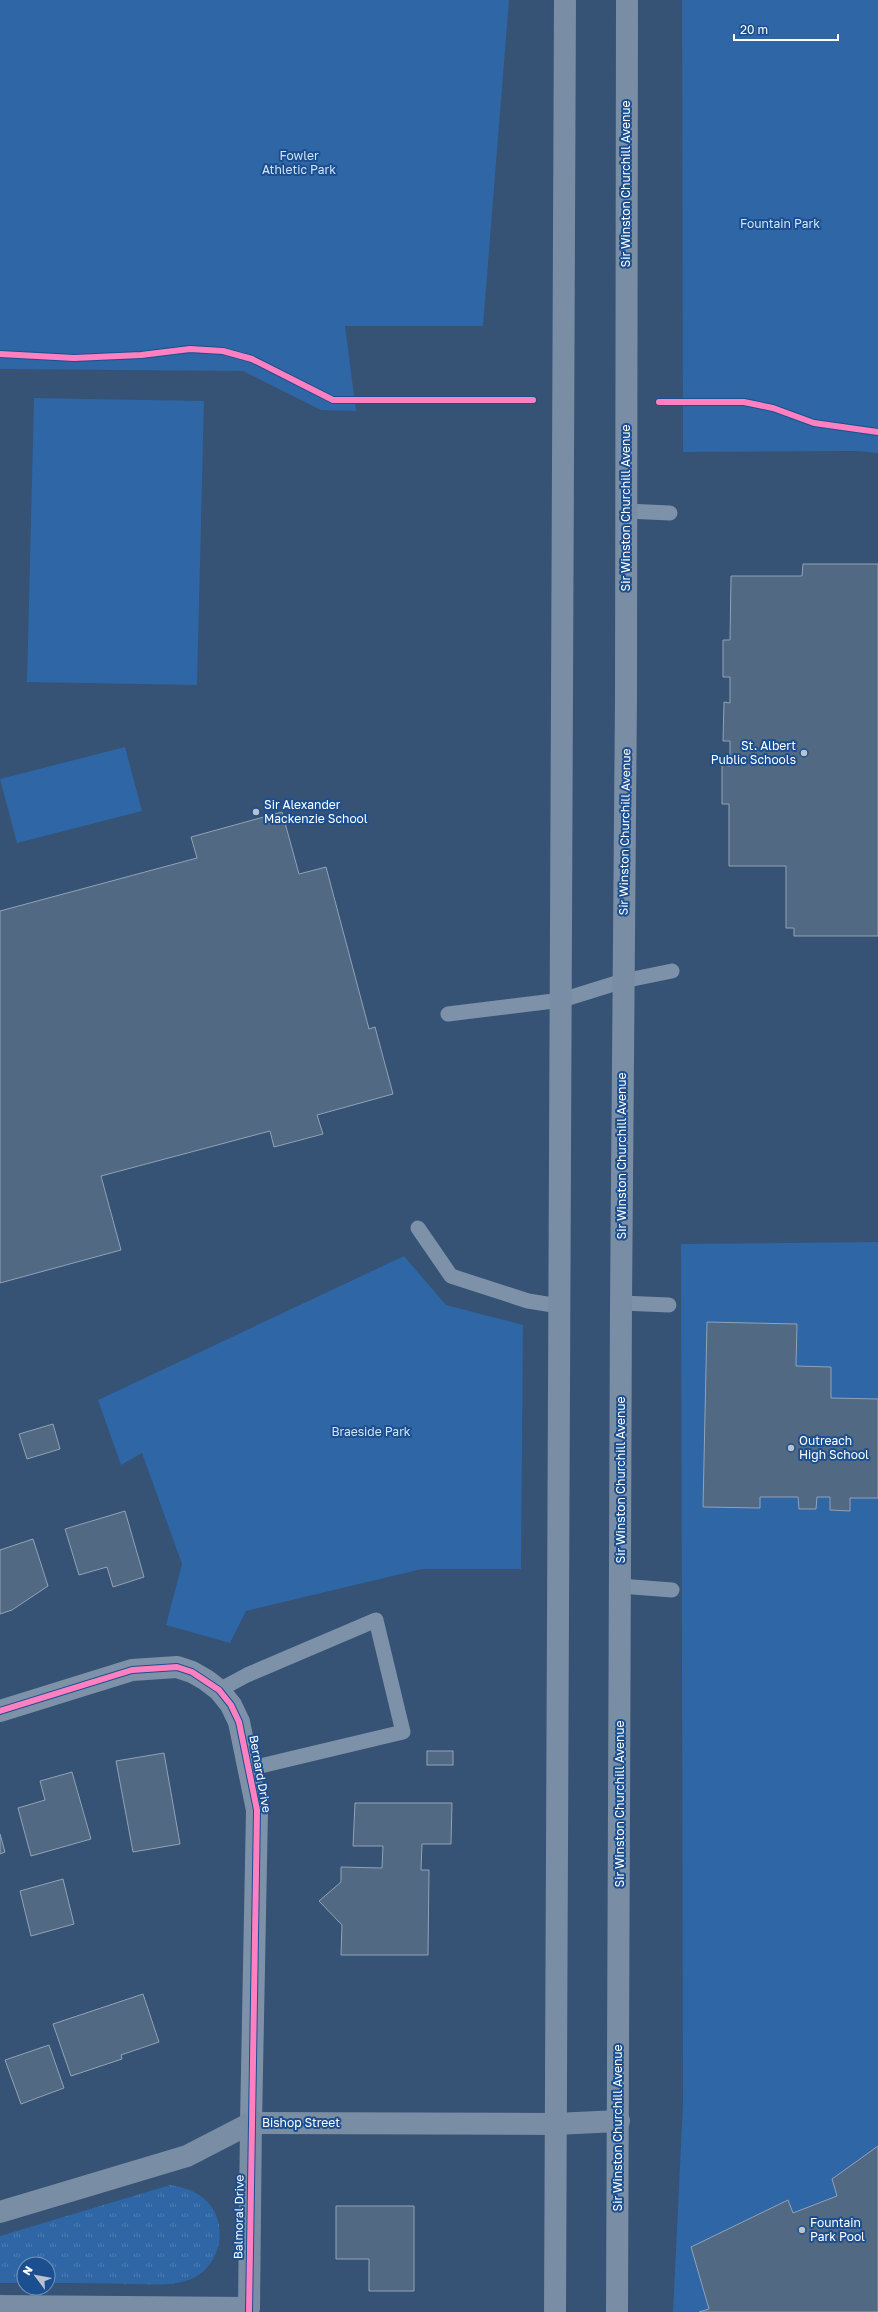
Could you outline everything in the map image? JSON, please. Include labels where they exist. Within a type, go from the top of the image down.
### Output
[{"type":"main road","points":[[555,2312],[559,1306],[562,1000],[565,0]]},
{"type":"main road","name":"Sir Winston Churchill Avenue","points":[[618,2312],[627,0]]},
{"type":"main road","name":"Bishop Street","points":[[0,2212],[187,2156],[251,2123],[555,2124],[619,2121]]},
{"type":"main road","name":"Balmoral Drive","points":[[249,2310],[251,2123]]},
{"type":"main road","points":[[0,2306],[249,2310]]},
{"type":"street","name":"Bernard Drive","points":[[0,1711],[132,1670],[176,1667],[192,1672],[219,1690],[231,1705],[239,1722],[257,1810],[251,2123]]},
{"type":"lane","points":[[626,511],[670,513]]},
{"type":"lane","points":[[448,1014],[562,1000],[623,981],[672,971]]},
{"type":"lane","points":[[418,1228],[451,1276],[528,1301],[559,1306]]},
{"type":"lane","points":[[621,1303],[668,1305]]},
{"type":"lane","points":[[620,1586],[672,1590]]},
{"type":"lane","points":[[219,1690],[247,1675],[376,1620],[403,1732],[248,1769]]},
{"type":"green space","name":"Fowler Athletic Park","points":[[0,0],[509,0],[483,326],[345,326],[356,411],[321,410],[243,371],[0,369]]},
{"type":"green space","name":"Fountain Park","points":[[682,0],[878,0],[878,453],[857,451],[683,452]]},
{"type":"green space","points":[[34,398],[204,401],[197,685],[27,682]]},
{"type":"green space","points":[[125,747],[142,811],[17,843],[0,779]]},
{"type":"green space","points":[[878,1242],[878,2312],[673,2312],[683,2103],[681,1244]]},
{"type":"green space","name":"Braeside Park","points":[[404,1256],[446,1305],[523,1325],[521,1569],[422,1569],[246,1611],[230,1643],[166,1625],[182,1564],[142,1453],[121,1465],[98,1400]]},
{"type":"green space","points":[[170,2185],[191,2191],[208,2202],[216,2215],[220,2235],[215,2255],[210,2264],[203,2271],[195,2277],[185,2281],[166,2284],[56,2283],[56,2256],[16,2256],[16,2283],[0,2283],[0,2236]]},
{"type":"building","name":"St. Albert Public Schools","points":[[803,564],[878,564],[878,936],[794,936],[794,928],[786,928],[786,866],[729,866],[729,804],[722,804],[722,765],[730,766],[730,741],[723,741],[724,702],[730,703],[730,677],[723,677],[723,640],[730,640],[731,576],[802,576]]},
{"type":"building","points":[[282,812],[299,874],[326,867],[369,1029],[375,1027],[393,1094],[317,1115],[323,1134],[274,1147],[270,1131],[101,1176],[121,1250],[0,1283],[0,911],[197,858],[191,837]]},
{"type":"building","name":"Outreach High School","points":[[707,1322],[797,1324],[796,1366],[831,1367],[831,1398],[878,1399],[878,1498],[850,1498],[850,1511],[830,1510],[830,1497],[817,1497],[816,1509],[799,1509],[798,1497],[760,1497],[760,1508],[703,1507]]},
{"type":"building","points":[[53,1424],[60,1449],[27,1459],[19,1434]]},
{"type":"building","points":[[125,1511],[144,1577],[113,1587],[107,1567],[79,1575],[65,1529]]},
{"type":"building","points":[[33,1539],[48,1586],[12,1610],[0,1614],[0,1550]]},
{"type":"building","points":[[427,1751],[453,1751],[453,1765],[427,1765]]},
{"type":"building","points":[[164,1753],[180,1844],[133,1852],[116,1761]]},
{"type":"building","points":[[72,1772],[91,1839],[31,1856],[18,1808],[45,1800],[40,1781]]},
{"type":"building","points":[[355,1803],[452,1803],[451,1844],[422,1844],[421,1870],[429,1870],[428,1955],[341,1955],[342,1925],[319,1901],[341,1882],[341,1867],[382,1868],[383,1846],[353,1846]]},
{"type":"building","points":[[0,1834],[5,1852],[0,1854]]},
{"type":"building","points":[[63,1879],[74,1924],[31,1936],[20,1891]]},
{"type":"building","points":[[143,1994],[159,2042],[121,2055],[122,2059],[71,2076],[53,2024]]},
{"type":"building","points":[[49,2045],[64,2088],[21,2104],[5,2060]]},
{"type":"building","name":"Fountain Park Pool","points":[[878,2146],[878,2312],[699,2312],[709,2309],[691,2247],[788,2200],[793,2213],[837,2196],[832,2179]]},
{"type":"building","points":[[336,2206],[414,2206],[414,2291],[369,2291],[369,2259],[336,2259]]},
{"type":"cycle path","points":[[0,354],[74,358],[141,355],[190,349],[223,351],[252,359],[333,400],[533,400]]},
{"type":"cycle path","points":[[659,402],[744,402],[773,408],[814,423],[878,432]]},
{"type":"cycle path","points":[[0,1711],[132,1670],[177,1667],[192,1672],[219,1690],[231,1705],[239,1722],[257,1810],[249,2312]]},
{"type":"place","name":"St. Albert Public Schools","points":[[804,753]]},
{"type":"place","name":"Sir Alexander Mackenzie School","points":[[256,812]]},
{"type":"place","name":"Outreach High School","points":[[791,1448]]},
{"type":"place","name":"Fountain Park Pool","points":[[802,2230]]}]
